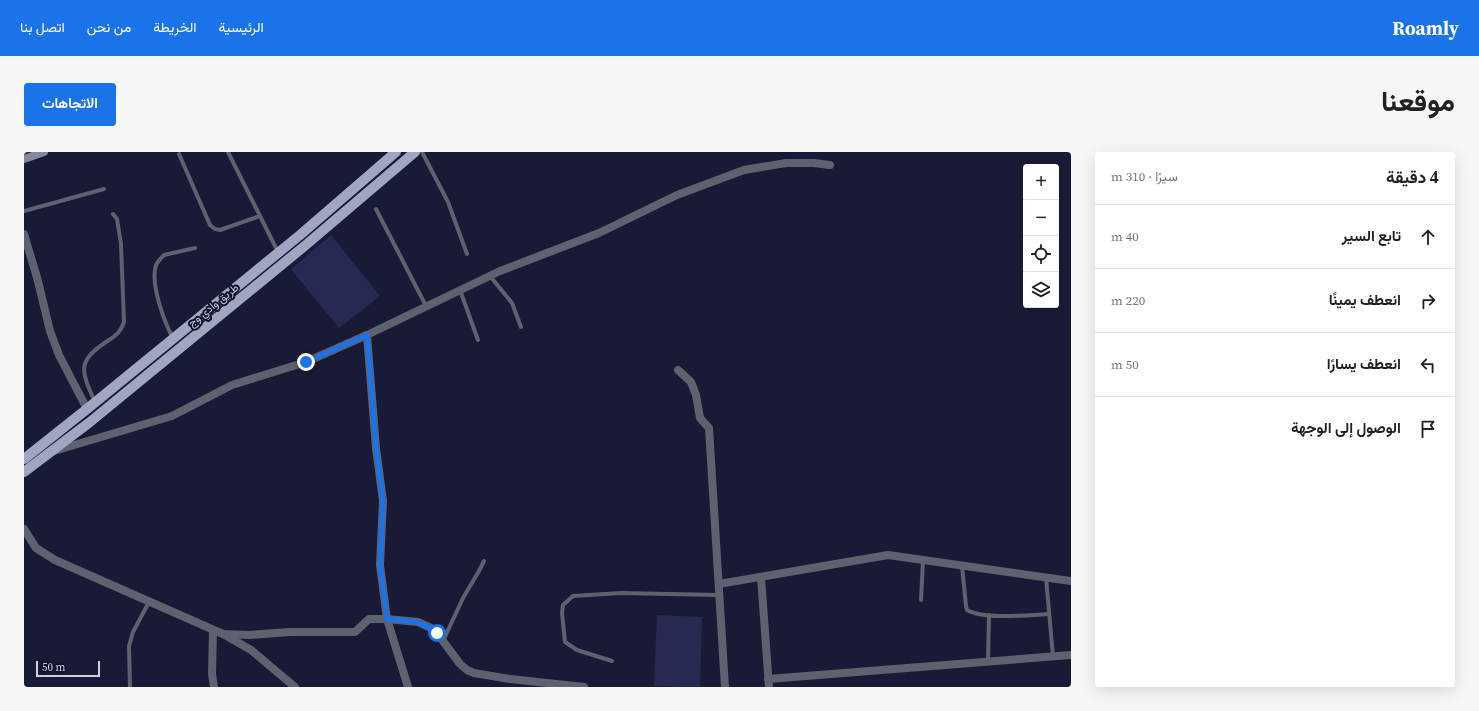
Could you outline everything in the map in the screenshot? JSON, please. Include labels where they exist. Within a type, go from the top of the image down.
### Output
[{"type":"main road","name":"طريق وادي وج","points":[[24,459],[278,253],[396,152]]},
{"type":"main road","name":"طريق وادي وج","points":[[24,472],[90,422],[307,244],[415,152]]},
{"type":"street","points":[[24,159],[44,152]]},
{"type":"street","points":[[49,453],[172,416],[232,385],[306,362],[367,335],[490,276],[599,233],[677,195],[744,170],[786,164],[814,163],[830,165]]},
{"type":"street","points":[[24,234],[38,281],[50,332],[59,355],[91,406]]},
{"type":"street","points":[[367,335],[376,448],[383,501],[380,565],[387,619],[408,687]]},
{"type":"street","points":[[678,370],[691,382],[696,395],[700,418],[710,428],[725,687]]},
{"type":"street","points":[[24,529],[36,548],[55,560],[223,634],[251,650],[295,687]]},
{"type":"street","points":[[719,584],[888,556],[1071,581]]},
{"type":"street","points":[[762,577],[769,683],[988,661],[1071,655]]},
{"type":"street","points":[[223,634],[250,635],[290,632],[356,632],[369,619],[418,622],[431,628],[437,633],[460,664],[467,670],[474,673],[510,679],[584,687]]},
{"type":"street","points":[[213,630],[212,674],[214,687]]},
{"type":"lane","points":[[228,152],[278,253]]},
{"type":"lane","points":[[422,152],[448,202],[467,254]]},
{"type":"lane","points":[[179,154],[210,225],[215,229],[220,230],[260,216]]},
{"type":"lane","points":[[24,211],[104,189]]},
{"type":"lane","points":[[376,209],[426,306]]},
{"type":"lane","points":[[91,406],[84,366],[86,359],[96,348],[119,333],[124,322],[121,244],[117,219],[113,214]]},
{"type":"lane","points":[[173,339],[165,324],[161,310],[156,287],[156,266],[158,261],[164,255],[195,248]]},
{"type":"lane","points":[[490,276],[512,303],[521,327]]},
{"type":"lane","points":[[460,290],[478,340]]},
{"type":"lane","points":[[921,600],[923,560]]},
{"type":"lane","points":[[443,641],[484,561]]},
{"type":"lane","points":[[962,565],[967,610],[989,616],[1049,614]]},
{"type":"lane","points":[[1046,578],[1052,656]]},
{"type":"lane","points":[[612,661],[577,650],[566,642],[562,613],[563,605],[572,596],[621,593],[720,595]]},
{"type":"lane","points":[[130,687],[129,646],[133,632],[149,602]]},
{"type":"lane","points":[[988,661],[989,616]]},
{"type":"shaded area","points":[[331,235],[380,296],[339,328],[291,269]]},
{"type":"shaded area","points":[[657,615],[702,617],[700,687],[654,686]]},
{"type":"route","points":[[306,362],[367,335],[376,448],[383,501],[380,565],[387,619],[418,622],[431,628],[437,633]]}]
